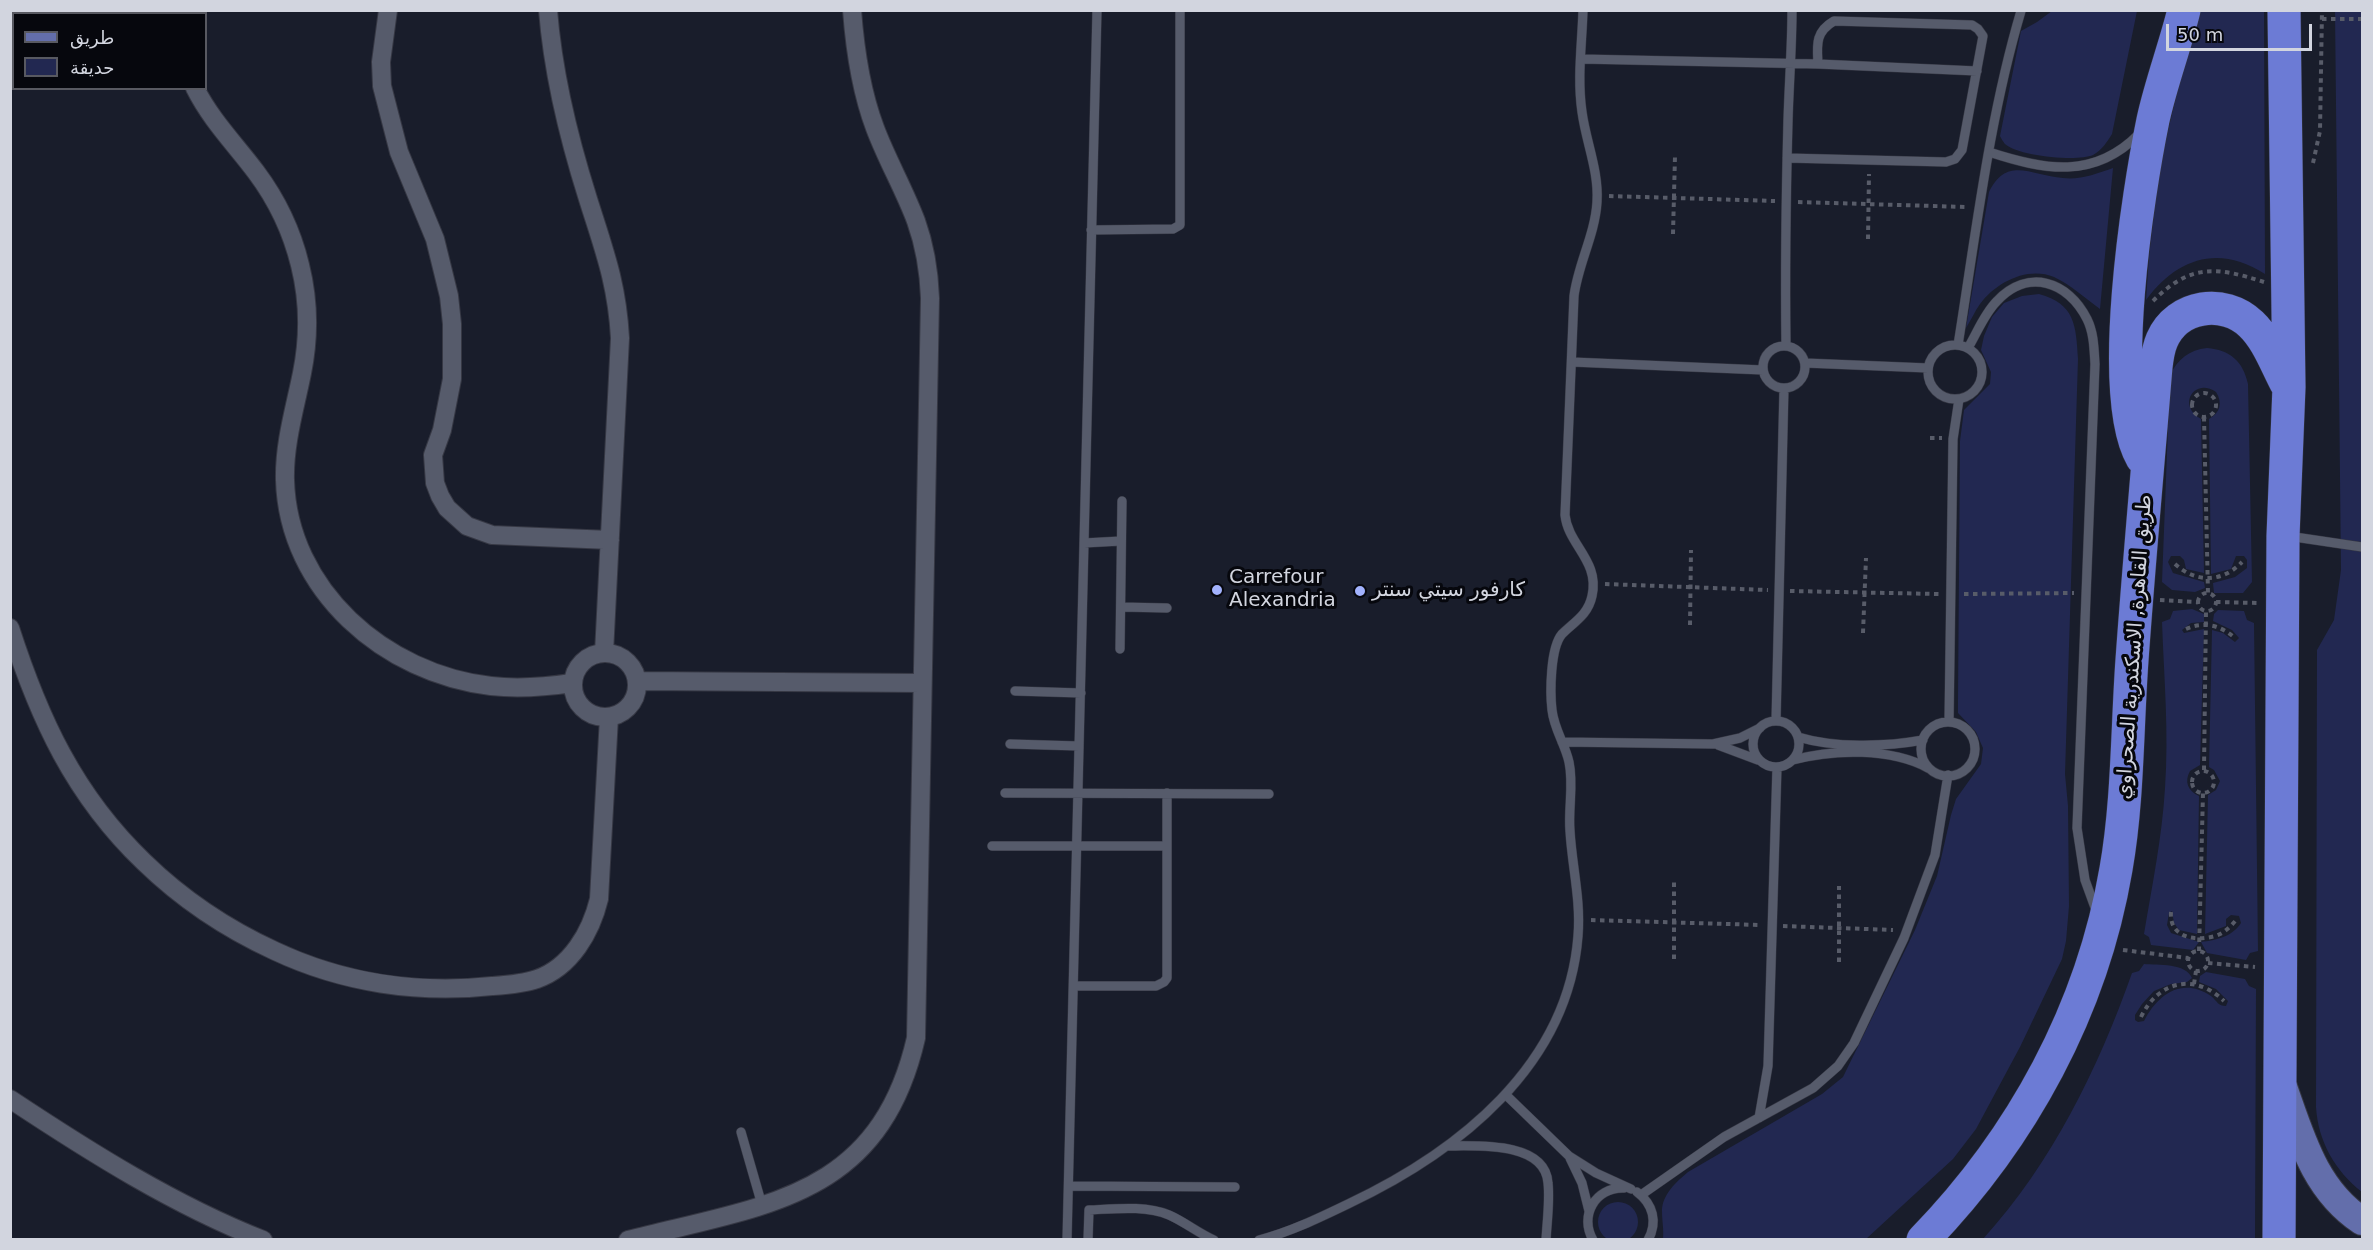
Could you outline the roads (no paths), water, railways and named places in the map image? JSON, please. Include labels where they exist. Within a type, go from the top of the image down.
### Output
[{"type":"highway","name":"طريق القاهرة, الاسكندرية الصحراوي","points":[[1923,1239],[1976,1179],[2036,1092],[2068,1028],[2101,936],[2116,868],[2123,807],[2136,599],[2148,467],[2135,442],[2128,415],[2127,322],[2135,236],[2153,119],[2184,10]]},
{"type":"highway","points":[[2279,1239],[2283,536],[2289,387],[2284,10]]},
{"type":"highway","points":[[2148,467],[2158,353],[2169,328],[2190,312],[2203,308],[2217,308],[2242,316],[2253,325],[2261,337],[2289,387]]},
{"type":"main road","points":[[2281,1082],[2319,1178],[2340,1204],[2362,1221]]},
{"type":"street","points":[[388,10],[381,62],[382,86],[399,152],[435,239],[444,269],[452,324],[452,379],[446,413],[433,455],[435,483],[440,496],[447,508],[467,526],[492,535],[610,540]]},
{"type":"street","points":[[548,10],[567,119],[585,190],[610,264],[618,313],[620,338],[604,653]]},
{"type":"street","points":[[628,1239],[762,1205],[801,1192],[828,1176],[867,1143],[891,1109],[910,1065],[916,1038],[929,275],[915,219],[875,127],[858,61],[852,10]]},
{"type":"street","points":[[196,90],[210,114],[270,193],[293,240],[300,266],[306,309],[306,344],[286,456],[285,479],[292,527],[310,572],[323,592],[362,631],[409,661],[435,672],[489,686],[544,687],[572,683]]},
{"type":"street","points":[[10,628],[36,703],[64,761],[100,814],[144,862],[211,915],[267,947],[307,964],[339,974],[405,987],[471,989],[537,979],[562,963],[582,940],[595,914],[601,885],[609,717]]},
{"type":"street","points":[[604,653],[618,655],[626,660],[632,667],[637,681],[636,694],[632,702],[626,709],[609,717],[591,714],[583,709],[573,693],[572,683],[573,675],[583,660],[591,655],[604,653]]},
{"type":"street","points":[[637,681],[922,682]]},
{"type":"street","points":[[10,1099],[198,1212],[263,1239]]},
{"type":"lane","points":[[1067,1239],[1097,10]]},
{"type":"lane","points":[[1091,230],[1173,229],[1180,225],[1180,10]]},
{"type":"lane","points":[[1259,1239],[1304,1224],[1369,1194],[1414,1169],[1447,1146],[1506,1095],[1532,1064],[1564,1002],[1575,957],[1579,919],[1577,882],[1570,832],[1571,775],[1552,711],[1556,646],[1563,633],[1581,619],[1593,595],[1593,584],[1586,556],[1571,535],[1566,523],[1576,282],[1592,231],[1597,195],[1592,154],[1582,110],[1583,10]]},
{"type":"lane","points":[[1786,345],[1787,158],[1792,64],[1792,10]]},
{"type":"lane","points":[[1958,345],[1989,152],[2012,40],[2021,11],[2032,10]]},
{"type":"lane","points":[[1787,158],[1946,162],[1956,159],[1962,150],[1983,36],[1972,25],[1834,21],[1826,26],[1818,36],[1818,64]]},
{"type":"lane","points":[[1581,59],[1818,64],[1977,71]]},
{"type":"lane","points":[[1989,152],[2039,165],[2065,168],[2085,165],[2105,159],[2123,149],[2153,119]]},
{"type":"lane","points":[[1968,348],[1997,301],[2014,287],[2031,281],[2058,288],[2073,298],[2087,320],[2093,338],[2095,364],[2078,828],[2085,880],[2101,936]]},
{"type":"lane","points":[[1786,345],[1802,355],[1805,363],[1805,372],[1800,380],[1793,386],[1784,388],[1775,386],[1767,379],[1763,370],[1764,361],[1769,352],[1786,345]]},
{"type":"lane","points":[[1958,345],[1968,348],[1976,356],[1980,365],[1981,375],[1978,385],[1971,393],[1959,399],[1941,395],[1933,388],[1929,379],[1928,368],[1931,358],[1938,350],[1947,346],[1958,345]]},
{"type":"lane","points":[[1572,362],[1763,370]]},
{"type":"lane","points":[[1805,363],[1928,368]]},
{"type":"lane","points":[[1776,721],[1784,388]]},
{"type":"lane","points":[[1949,722],[1953,439],[1959,399]]},
{"type":"lane","points":[[1120,649],[1122,501]]},
{"type":"lane","points":[[2283,536],[2362,547]]},
{"type":"lane","points":[[1084,543],[1121,541]]},
{"type":"lane","points":[[1121,607],[1167,608]]},
{"type":"lane","points":[[1015,692],[1081,693]]},
{"type":"lane","points":[[1562,742],[1713,744],[1740,738],[1767,723],[1776,721],[1790,726],[1798,737],[1820,743],[1895,744],[1923,740]]},
{"type":"lane","points":[[1760,728],[1753,745],[1755,754],[1768,766],[1786,765],[1793,760],[1819,754],[1883,754],[1905,757],[1938,774],[1948,776],[1965,770],[1975,754],[1975,745],[1966,729],[1949,722],[1933,726],[1923,740],[1921,750],[1930,768]]},
{"type":"lane","points":[[1793,760],[1797,753],[1798,737]]},
{"type":"lane","points":[[1010,744],[1079,746]]},
{"type":"lane","points":[[1713,744],[1761,761]]},
{"type":"lane","points":[[1759,1118],[1768,1066],[1777,767]]},
{"type":"lane","points":[[1641,1195],[1699,1153],[1813,1088],[1843,1059],[1854,1043],[1873,1005],[1907,930],[1935,855],[1948,776]]},
{"type":"lane","points":[[1005,793],[1269,794]]},
{"type":"lane","points":[[1074,986],[1156,986],[1164,982],[1167,973],[1167,794]]},
{"type":"lane","points":[[992,846],[1167,846]]},
{"type":"lane","points":[[1506,1095],[1569,1156],[1596,1173],[1641,1195],[1653,1212],[1652,1232],[1648,1239]]},
{"type":"lane","points":[[741,1132],[762,1205]]},
{"type":"lane","points":[[1447,1146],[1498,1148],[1518,1152],[1535,1160],[1545,1170],[1548,1181],[1546,1239]]},
{"type":"lane","points":[[1569,1156],[1582,1183],[1588,1212],[1588,1229],[1593,1239]]},
{"type":"lane","points":[[1070,1186],[1235,1186]]},
{"type":"lane","points":[[1588,1212],[1593,1202],[1610,1190],[1620,1188],[1631,1190]]},
{"type":"lane","points":[[1068,1213],[1138,1209],[1166,1213],[1214,1239]]},
{"type":"lane","points":[[1088,1239],[1089,1210]]},
{"type":"place","name":"Carrefour Alexandria","points":[[1217,590]]},
{"type":"place","name":"كارفور سيتي سنتر","points":[[1360,591]]}]
